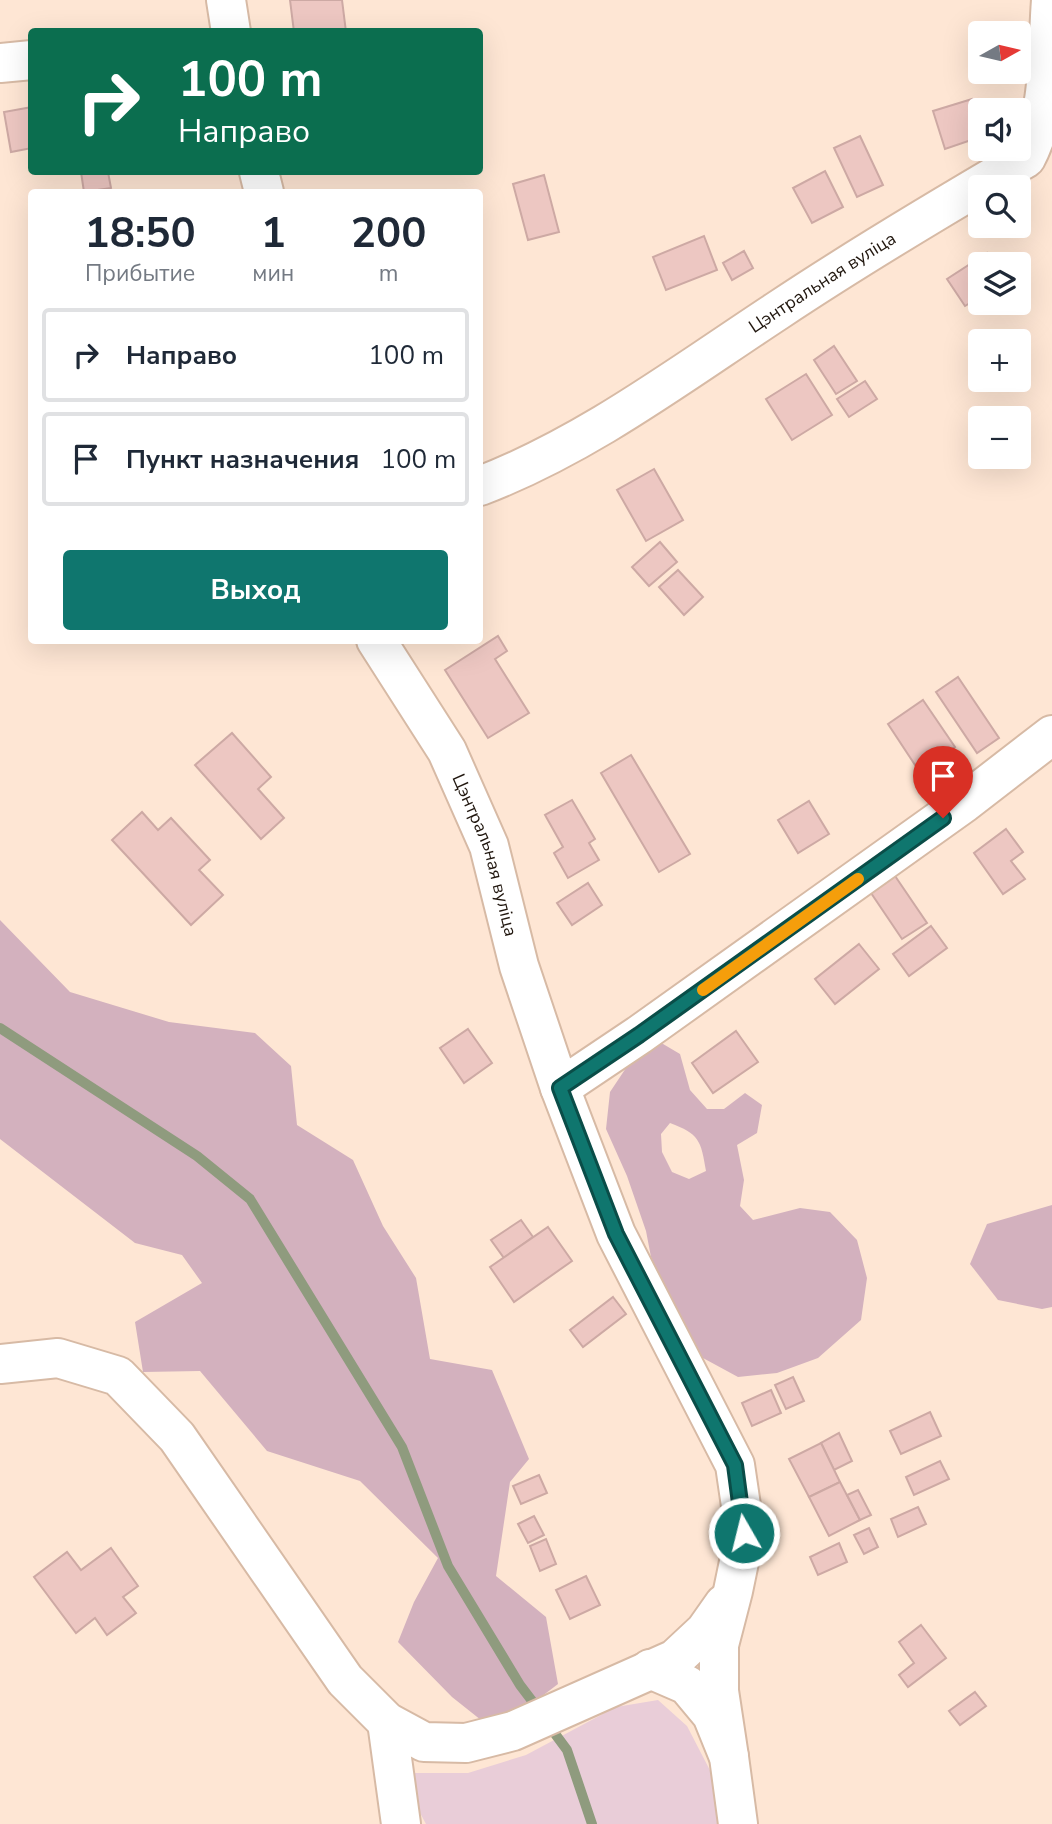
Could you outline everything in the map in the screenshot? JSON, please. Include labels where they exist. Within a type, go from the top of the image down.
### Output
[{"type":"street","points":[[226,0],[230,28]]},
{"type":"street","name":"Цэнтральная вуліца","points":[[483,485],[524,469],[626,410],[857,257],[1027,158],[1043,115],[1051,0]]},
{"type":"street","points":[[0,63],[28,60]]},
{"type":"street","name":"Цэнтральная вуліца","points":[[379,644],[447,751],[489,846],[519,966],[560,1088],[616,1234],[735,1465],[744,1533],[719,1645],[719,1691],[729,1756]]},
{"type":"street","points":[[560,1088],[651,1027],[942,819],[1052,735]]},
{"type":"street","name":"Цэнтральная вуліца","points":[[0,1364],[58,1358],[118,1376],[177,1437],[345,1680],[387,1722],[424,1742],[466,1743],[513,1731],[675,1660],[705,1631],[733,1591]]},
{"type":"street","points":[[650,1669],[687,1685],[712,1715],[729,1756],[738,1824]]},
{"type":"street","points":[[387,1722],[401,1824]]},
{"type":"shaded area","points":[[0,920],[70,992],[169,1022],[255,1033],[291,1066],[297,1125],[353,1160],[383,1226],[416,1278],[430,1359],[492,1370],[529,1459],[510,1482],[496,1576],[546,1617],[558,1684],[516,1716],[486,1724],[452,1697],[398,1642],[414,1602],[438,1558],[360,1481],[267,1451],[200,1371],[143,1372],[135,1322],[202,1283],[182,1255],[135,1243],[0,1139]]},
{"type":"shaded area","points":[[658,1041],[680,1054],[690,1090],[707,1109],[724,1109],[745,1093],[762,1105],[757,1133],[737,1145],[744,1180],[740,1206],[753,1220],[800,1208],[830,1212],[857,1240],[867,1278],[861,1320],[818,1358],[777,1373],[738,1377],[703,1358],[681,1323],[651,1257],[646,1231],[627,1176],[606,1129],[610,1092],[630,1062]],"holes":[[[670,1123],[687,1131],[697,1140],[706,1171],[689,1179],[672,1172],[662,1152],[661,1134]]]},
{"type":"shaded area","points":[[1052,1205],[1052,1307],[1042,1309],[998,1300],[970,1264],[987,1224]]},
{"type":"shaded area","points":[[658,1700],[687,1726],[715,1780],[717,1824],[426,1824],[412,1798],[413,1773],[468,1773],[526,1755],[616,1707]]},
{"type":"building","points":[[290,0],[342,0],[346,28],[294,28]]},
{"type":"building","points":[[968,100],[968,141],[945,149],[933,111]]},
{"type":"building","points":[[28,108],[28,149],[11,152],[4,112]]},
{"type":"building","points":[[860,136],[883,185],[857,197],[834,148]]},
{"type":"building","points":[[825,171],[843,207],[812,223],[793,188]]},
{"type":"building","points":[[81,175],[109,175],[111,188],[84,189]]},
{"type":"building","points":[[544,175],[559,232],[528,240],[513,184]]},
{"type":"building","points":[[704,236],[717,270],[666,290],[653,257]]},
{"type":"building","points":[[744,251],[753,268],[732,280],[723,263]]},
{"type":"building","points":[[968,265],[968,304],[965,306],[947,279]]},
{"type":"building","points":[[834,346],[857,381],[836,394],[814,360]]},
{"type":"building","points":[[806,374],[832,415],[792,440],[766,399]]},
{"type":"building","points":[[865,381],[877,399],[849,417],[837,399]]},
{"type":"building","points":[[654,469],[683,520],[646,541],[617,490]]},
{"type":"building","points":[[660,542],[677,562],[649,586],[632,567]]},
{"type":"building","points":[[678,570],[703,597],[684,615],[659,587]]},
{"type":"building","points":[[498,636],[507,651],[495,659],[529,713],[488,738],[445,670]]},
{"type":"building","points":[[958,677],[999,738],[977,753],[936,692]]},
{"type":"building","points":[[923,700],[955,747],[919,771],[888,724]]},
{"type":"building","points":[[232,733],[271,777],[258,789],[284,818],[261,839],[195,765]]},
{"type":"building","points":[[631,755],[690,854],[659,872],[601,773]]},
{"type":"building","points":[[572,800],[595,839],[589,843],[599,860],[568,878],[554,853],[563,847],[545,815]]},
{"type":"building","points":[[809,801],[829,834],[798,853],[778,820]]},
{"type":"building","points":[[142,812],[158,830],[171,818],[210,860],[199,870],[223,895],[191,925],[112,840]]},
{"type":"building","points":[[1006,829],[1023,852],[1011,861],[1025,879],[1003,894],[974,853]]},
{"type":"building","points":[[893,873],[927,923],[902,939],[869,890]]},
{"type":"building","points":[[588,883],[602,905],[572,925],[557,903]]},
{"type":"building","points":[[931,926],[947,948],[909,976],[893,954]]},
{"type":"building","points":[[859,944],[879,969],[835,1004],[815,979]]},
{"type":"building","points":[[468,1029],[492,1063],[464,1083],[440,1048]]},
{"type":"building","points":[[736,1031],[758,1062],[713,1093],[692,1063]]},
{"type":"building","points":[[521,1220],[533,1237],[504,1258],[491,1240]]},
{"type":"building","points":[[548,1227],[572,1261],[514,1302],[490,1267]]},
{"type":"building","points":[[613,1297],[626,1314],[583,1347],[570,1330]]},
{"type":"building","points":[[793,1377],[804,1401],[786,1409],[775,1385]]},
{"type":"building","points":[[771,1390],[781,1413],[752,1426],[742,1403]]},
{"type":"building","points":[[930,1412],[941,1436],[901,1454],[890,1431]]},
{"type":"building","points":[[839,1433],[852,1461],[834,1470],[821,1443]]},
{"type":"building","points":[[821,1443],[840,1482],[809,1497],[789,1459]]},
{"type":"building","points":[[940,1461],[949,1479],[914,1495],[906,1477]]},
{"type":"building","points":[[539,1475],[547,1493],[521,1504],[513,1486]]},
{"type":"building","points":[[840,1482],[860,1520],[829,1536],[809,1497]]},
{"type":"building","points":[[858,1490],[871,1515],[860,1520],[847,1495]]},
{"type":"building","points":[[918,1507],[926,1524],[898,1537],[891,1519]]},
{"type":"building","points":[[534,1516],[544,1535],[528,1543],[518,1524]]},
{"type":"building","points":[[869,1528],[878,1547],[864,1554],[854,1535]]},
{"type":"building","points":[[546,1539],[556,1564],[540,1571],[530,1546]]},
{"type":"building","points":[[839,1543],[847,1562],[818,1575],[810,1557]]},
{"type":"building","points":[[111,1548],[138,1586],[123,1597],[136,1613],[107,1635],[95,1618],[76,1633],[34,1577],[67,1552],[81,1570]]},
{"type":"building","points":[[586,1576],[600,1605],[570,1619],[556,1590]]},
{"type":"building","points":[[921,1625],[946,1658],[908,1687],[899,1675],[914,1663],[899,1642]]},
{"type":"building","points":[[975,1692],[986,1706],[960,1725],[949,1711]]},
{"type":"waterway","points":[[0,1028],[197,1156],[250,1199],[402,1447],[448,1566],[520,1685],[539,1710]]},
{"type":"waterway","points":[[547,1723],[567,1750],[592,1824]]},
{"type":"slow traffic","points":[[703,990],[858,879]]},
{"type":"route","points":[[744,1533],[735,1465],[616,1234],[560,1088],[639,1035],[943,818]]}]
